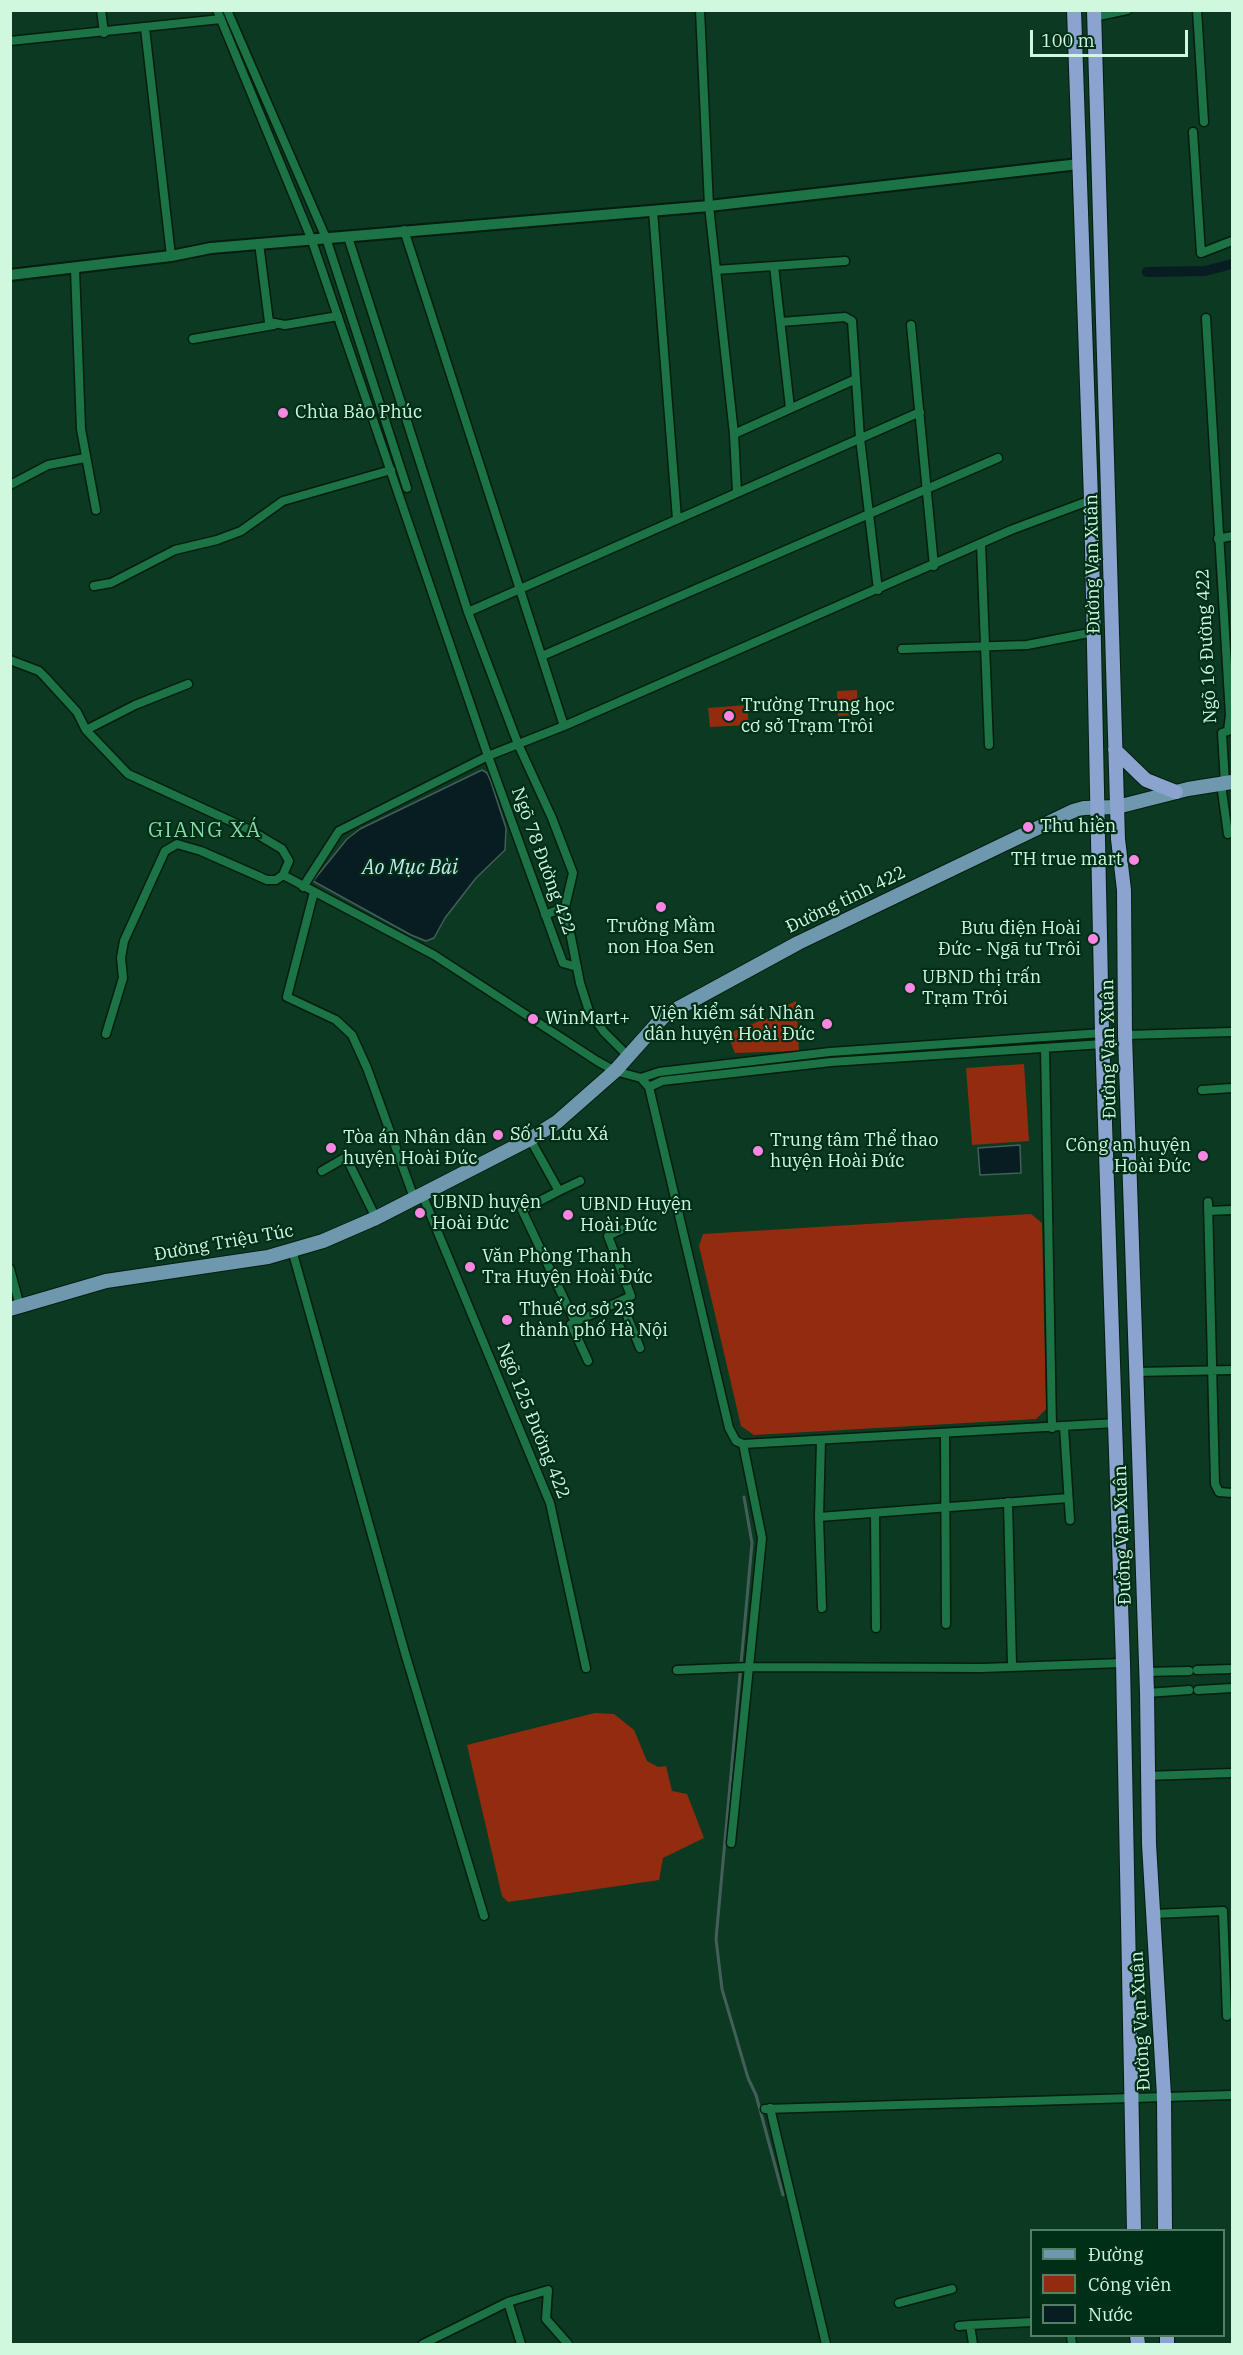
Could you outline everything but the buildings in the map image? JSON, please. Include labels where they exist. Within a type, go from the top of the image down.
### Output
[{"type":"highway","name":"Đường Vạn Xuân","points":[[1074,10],[1091,500],[1103,1038],[1123,1663],[1134,2229]]},
{"type":"highway","name":"Đường Vạn Xuân","points":[[1094,14],[1115,750],[1124,890],[1125,1035],[1147,1693],[1146,1776],[1164,2096],[1165,2229]]},
{"type":"highway","points":[[1084,320],[1104,321]]},
{"type":"highway","points":[[1115,750],[1146,780],[1176,792]]},
{"type":"highway","points":[[1109,1229],[1132,1227]]},
{"type":"main road","name":"Đường tỉnh 422","points":[[615,1071],[664,1016],[798,943],[1065,815],[1084,808],[1117,807],[1176,792],[1226,783]]},
{"type":"main road","name":"Đường Triệu Túc","points":[[15,1308],[105,1281],[268,1257],[323,1241],[376,1218],[530,1139],[557,1122],[615,1071]]},
{"type":"street","points":[[101,10],[104,33]]},
{"type":"street","points":[[227,10],[326,238],[406,488]]},
{"type":"street","points":[[700,10],[709,206],[734,434],[737,492]]},
{"type":"street","points":[[1094,14],[1127,10]]},
{"type":"street","points":[[1197,10],[1204,122]]},
{"type":"street","points":[[10,41],[145,28],[219,15]]},
{"type":"street","name":"Ngõ 78 Đường 422","points":[[219,15],[311,238],[488,756],[563,963],[577,967]]},
{"type":"street","points":[[145,28],[171,256]]},
{"type":"street","points":[[1193,132],[1201,253],[1233,241]]},
{"type":"street","points":[[10,275],[259,243],[709,206],[1079,164]]},
{"type":"street","points":[[653,211],[677,519]]},
{"type":"street","points":[[404,230],[564,726]]},
{"type":"street","points":[[348,237],[468,612],[518,744],[552,818],[573,873],[565,907],[589,1011],[604,1032],[628,1056]]},
{"type":"street","points":[[259,243],[267,317],[269,322],[275,325]]},
{"type":"street","points":[[716,270],[845,261]]},
{"type":"street","points":[[774,266],[790,408]]},
{"type":"street","points":[[75,268],[81,429],[96,510]]},
{"type":"street","points":[[193,339],[338,316]]},
{"type":"street","points":[[781,322],[850,318],[853,324],[860,438],[878,590]]},
{"type":"street","name":"Ngõ 16 Đường 422","points":[[1206,318],[1230,715],[1228,731],[1222,733],[1226,783]]},
{"type":"street","points":[[911,325],[934,566]]},
{"type":"street","points":[[734,434],[856,379]]},
{"type":"street","points":[[468,612],[920,412]]},
{"type":"street","points":[[10,485],[48,465],[85,458]]},
{"type":"street","points":[[542,656],[998,458]]},
{"type":"street","points":[[94,586],[111,583],[175,550],[217,540],[241,531],[283,501],[391,470]]},
{"type":"street","points":[[303,888],[339,831],[488,756],[564,726],[981,544],[1091,500]]},
{"type":"street","points":[[1218,539],[1233,536]]},
{"type":"street","points":[[981,544],[987,647],[989,745]]},
{"type":"street","points":[[902,649],[1027,645],[1094,632]]},
{"type":"street","points":[[10,660],[39,671],[77,712],[86,730],[128,774],[250,830],[282,849],[289,861],[283,875],[276,880],[267,880],[201,851],[177,844],[170,846],[165,851],[124,941],[121,958],[123,978],[106,1034]]},
{"type":"street","points":[[86,730],[135,705],[188,684]]},
{"type":"street","points":[[1226,783],[1228,834]]},
{"type":"street","points":[[283,875],[303,888],[434,956],[615,1071],[641,1078],[649,1087],[729,1428],[736,1442],[743,1444],[945,1434],[1116,1423]]},
{"type":"street","name":"Ngõ 125 Đường 422","points":[[314,892],[287,997],[336,1020],[352,1035],[367,1068],[418,1196],[550,1503],[586,1668]]},
{"type":"street","points":[[545,915],[565,907]]},
{"type":"street","points":[[1125,1035],[1233,1032]]},
{"type":"street","points":[[649,1087],[662,1082],[831,1062],[1045,1048],[1103,1038]]},
{"type":"street","points":[[641,1078],[659,1072],[830,1052],[1103,1038]]},
{"type":"street","points":[[1045,1048],[1052,1428]]},
{"type":"street","points":[[1202,1090],[1233,1088]]},
{"type":"street","points":[[530,1139],[559,1191]]},
{"type":"street","points":[[322,1171],[346,1157],[376,1218]]},
{"type":"street","points":[[575,1322],[522,1210],[580,1181]]},
{"type":"street","points":[[1233,1210],[1208,1207],[1215,1484],[1220,1492],[1233,1493]]},
{"type":"street","points":[[588,1361],[571,1324],[631,1296],[608,1236],[631,1225]]},
{"type":"street","points":[[292,1250],[405,1653],[484,1916]]},
{"type":"street","points":[[10,1269],[15,1308]]},
{"type":"street","points":[[621,1301],[640,1348]]},
{"type":"street","points":[[1136,1372],[1233,1370]]},
{"type":"street","points":[[1064,1427],[1070,1520]]},
{"type":"street","points":[[945,1434],[946,1624]]},
{"type":"street","points":[[821,1440],[819,1517],[822,1608]]},
{"type":"street","points":[[731,1843],[762,1538],[743,1444]]},
{"type":"street","points":[[819,1517],[1068,1498]]},
{"type":"street","points":[[1008,1503],[1012,1666]]},
{"type":"street","points":[[875,1513],[876,1628]]},
{"type":"street","points":[[677,1670],[750,1667],[1012,1666],[1123,1663]]},
{"type":"street","points":[[1145,1672],[1233,1669]]},
{"type":"street","points":[[1147,1693],[1233,1688]]},
{"type":"street","points":[[1146,1776],[1233,1773]]},
{"type":"street","points":[[1153,1914],[1223,1911],[1229,1960],[1227,2016]]},
{"type":"street","points":[[826,2344],[768,2108],[1130,2100],[1164,2096],[1233,2095]]},
{"type":"street","points":[[899,2303],[952,2289]]},
{"type":"street","points":[[423,2344],[435,2342],[508,2302],[548,2290],[546,2319],[568,2344]]},
{"type":"street","points":[[508,2302],[520,2344]]},
{"type":"street","points":[[959,2326],[1030,2322]]},
{"type":"street","points":[[970,2325],[973,2344]]},
{"type":"green space","points":[[857,690],[858,715],[838,716],[837,691]]},
{"type":"green space","points":[[747,705],[749,725],[710,727],[708,708]]},
{"type":"green space","points":[[796,1001],[799,1051],[735,1053],[727,1034],[787,1010],[785,1006]]},
{"type":"green space","points":[[1024,1064],[1029,1141],[972,1145],[966,1068]]},
{"type":"green space","points":[[1031,1214],[1042,1223],[1046,1409],[1036,1419],[754,1435],[741,1426],[699,1246],[703,1234]]},
{"type":"green space","points":[[595,1713],[614,1714],[634,1730],[647,1761],[658,1767],[666,1766],[672,1791],[687,1794],[704,1838],[663,1858],[659,1880],[508,1902],[502,1896],[467,1745]]},
{"type":"water","name":"Ao Mục Bài","points":[[482,770],[487,773],[491,782],[506,828],[505,850],[476,878],[445,918],[434,938],[426,941],[411,935],[313,881],[347,839],[360,829]]},
{"type":"water","points":[[1020,1145],[1021,1173],[980,1175],[978,1148]]},
{"type":"waterway","points":[[1147,272],[1205,271],[1232,264]]},
{"type":"waterway","points":[[744,1497],[752,1543],[716,1939],[722,1989],[748,2078],[756,2095],[783,2195]]},
{"type":"place","name":"Chùa Bảo Phúc","points":[[283,413]]},
{"type":"place","name":"Trường Trung học cơ sở Trạm Trôi","points":[[729,716]]},
{"type":"place","name":"Thu hiền","points":[[1028,827]]},
{"type":"place","name":"TH true mart","points":[[1134,860]]},
{"type":"place","name":"Trường Mầm non Hoa Sen","points":[[661,907]]},
{"type":"place","name":"Bưu điện Hoài Đức - Ngã tư Trôi","points":[[1093,939]]},
{"type":"place","name":"UBND thị trấn Trạm Trôi","points":[[910,988]]},
{"type":"place","name":"WinMart+","points":[[533,1019]]},
{"type":"place","name":"Viện kiểm sát Nhân dân huyện Hoài Đức","points":[[827,1024]]},
{"type":"place","name":"Số 1 Lưu Xá","points":[[498,1135]]},
{"type":"place","name":"Tòa án Nhân dân huyện Hoài Đức","points":[[331,1148]]},
{"type":"place","name":"Trung tâm Thể thao huyện Hoài Đức","points":[[758,1151]]},
{"type":"place","name":"Công an huyện Hoài Đức","points":[[1203,1156]]},
{"type":"place","name":"UBND huyện Hoài Đức","points":[[420,1213]]},
{"type":"place","name":"UBND Huyện Hoài Đức","points":[[568,1215]]},
{"type":"place","name":"Văn Phòng Thanh Tra Huyện Hoài Đức","points":[[470,1267]]},
{"type":"place","name":"Thuế cơ sở 23 thành phố Hà Nội","points":[[507,1320]]},
{"type":"district","name":"GIANG XÁ","points":[[205,831]]}]
